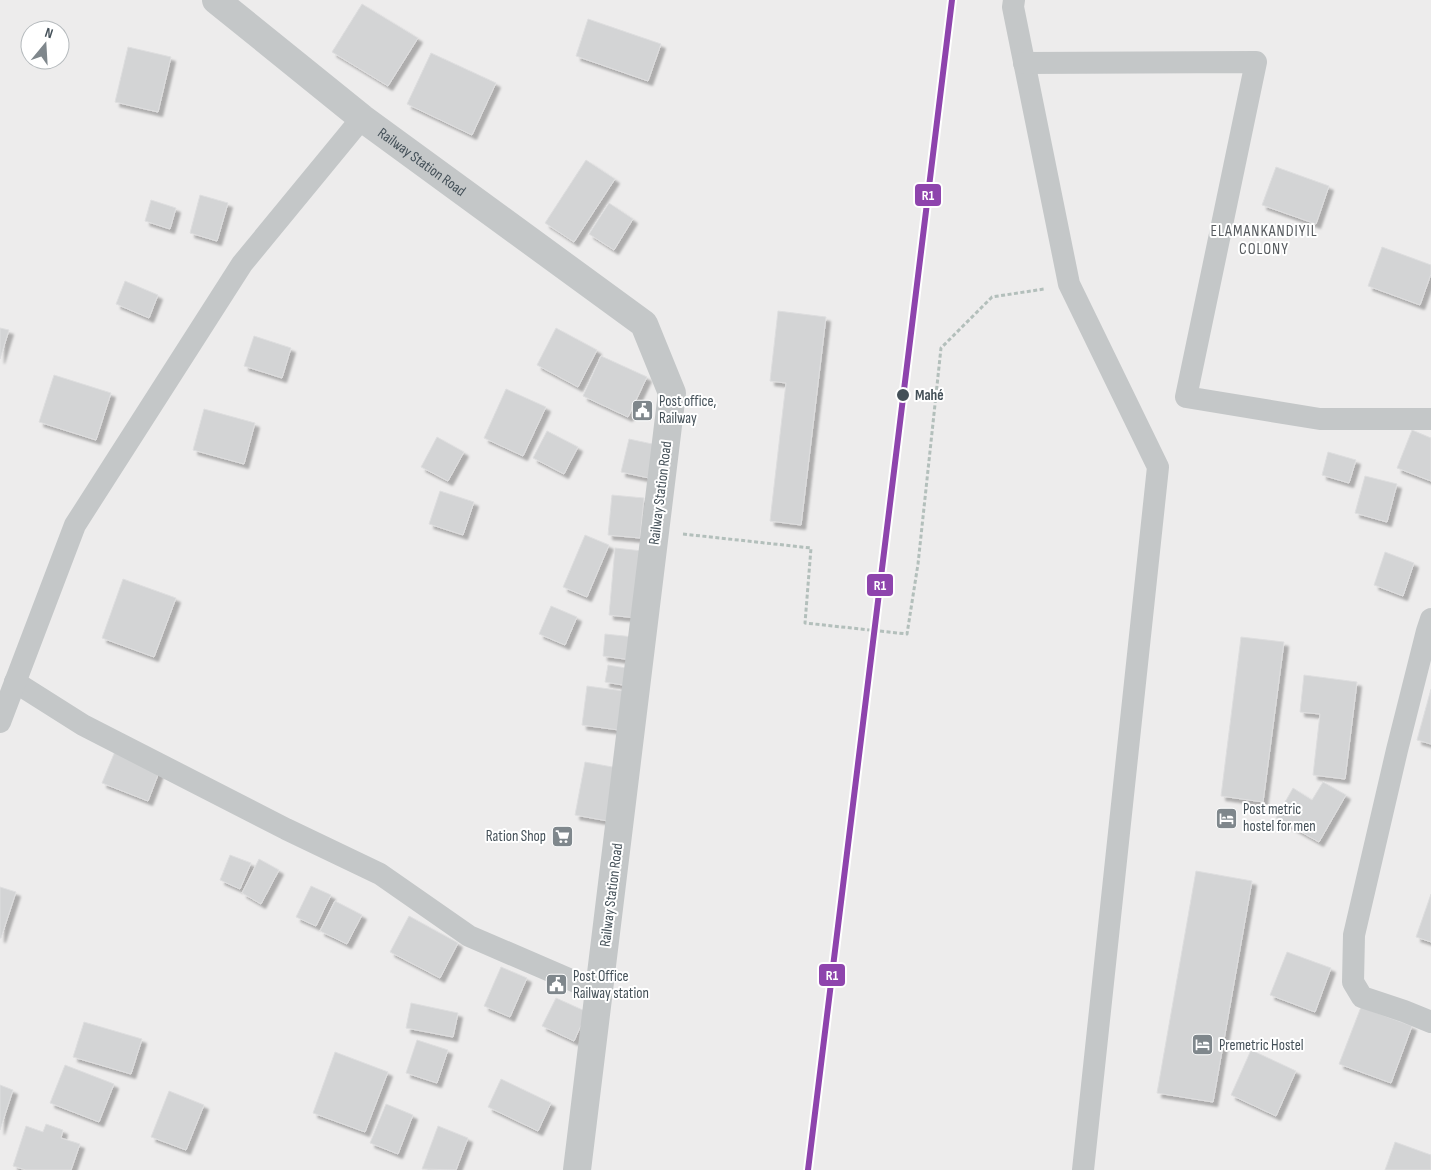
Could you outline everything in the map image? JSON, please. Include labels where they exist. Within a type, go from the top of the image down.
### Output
[{"type":"street","name":"Railway Station Road","points":[[216,0],[362,118],[644,324],[672,393],[576,1170]]},
{"type":"street","points":[[1014,0],[1013,7],[1069,284],[1158,467],[1083,1170]]},
{"type":"street","points":[[1024,63],[1256,62],[1186,397],[1320,419],[1431,419]]},
{"type":"street","points":[[0,722],[75,525],[242,264],[362,118]]},
{"type":"street","points":[[1431,619],[1396,750],[1354,936],[1353,982],[1362,996],[1431,1022]]},
{"type":"street","points":[[15,682],[83,724],[286,829],[380,874],[469,936],[599,992]]},
{"type":"path","points":[[655,530],[811,548],[805,624],[907,634],[918,564],[941,348],[992,297],[1069,284]]},
{"type":"building","points":[[362,4],[418,38],[388,86],[332,52]]},
{"type":"building","points":[[588,19],[661,44],[648,81],[576,56]]},
{"type":"building","points":[[128,47],[171,57],[158,112],[115,102]]},
{"type":"building","points":[[431,53],[496,83],[472,135],[407,104]]},
{"type":"building","points":[[586,160],[615,179],[574,242],[545,223]]},
{"type":"building","points":[[1276,167],[1329,186],[1316,224],[1262,205]]},
{"type":"building","points":[[200,195],[228,203],[217,241],[190,233]]},
{"type":"building","points":[[151,200],[176,208],[170,229],[145,221]]},
{"type":"building","points":[[609,203],[633,219],[614,250],[589,234]]},
{"type":"building","points":[[1382,247],[1431,265],[1431,274],[1420,305],[1368,286]]},
{"type":"building","points":[[125,281],[158,295],[149,318],[116,304]]},
{"type":"building","points":[[778,311],[826,317],[801,525],[770,521],[786,383],[770,381]]},
{"type":"building","points":[[0,328],[9,330],[0,359]]},
{"type":"building","points":[[556,328],[597,350],[578,387],[537,365]]},
{"type":"building","points":[[254,336],[291,348],[282,378],[244,366]]},
{"type":"building","points":[[601,356],[647,377],[628,417],[583,396]]},
{"type":"building","points":[[54,375],[111,393],[96,440],[39,422]]},
{"type":"building","points":[[506,389],[546,407],[523,456],[484,438]]},
{"type":"building","points":[[204,409],[255,423],[244,464],[193,450]]},
{"type":"building","points":[[1412,430],[1431,438],[1431,481],[1397,468]]},
{"type":"building","points":[[547,431],[578,447],[564,474],[533,458]]},
{"type":"building","points":[[437,437],[464,452],[448,481],[421,467]]},
{"type":"building","points":[[629,439],[657,445],[649,478],[621,472]]},
{"type":"building","points":[[1328,452],[1356,460],[1349,483],[1322,475]]},
{"type":"building","points":[[1365,476],[1397,484],[1387,522],[1355,513]]},
{"type":"building","points":[[440,491],[474,502],[463,535],[429,524]]},
{"type":"building","points":[[612,495],[644,498],[640,538],[608,535]]},
{"type":"building","points":[[585,535],[609,545],[587,597],[563,587]]},
{"type":"building","points":[[615,548],[643,551],[637,618],[609,615]]},
{"type":"building","points":[[1385,552],[1414,563],[1403,596],[1374,585]]},
{"type":"building","points":[[123,579],[176,598],[154,657],[102,638]]},
{"type":"building","points":[[551,606],[577,617],[565,645],[539,634]]},
{"type":"building","points":[[605,634],[634,637],[632,660],[603,656]]},
{"type":"building","points":[[1241,637],[1284,642],[1263,802],[1221,796]]},
{"type":"building","points":[[608,665],[632,669],[629,686],[605,682]]},
{"type":"building","points":[[1304,675],[1357,682],[1345,779],[1313,775],[1320,714],[1300,712]]},
{"type":"building","points":[[587,686],[624,691],[619,730],[582,725]]},
{"type":"building","points":[[1431,689],[1431,744],[1417,740]]},
{"type":"building","points":[[116,749],[161,767],[148,801],[102,783]]},
{"type":"building","points":[[585,762],[618,768],[608,821],[575,815]]},
{"type":"building","points":[[1323,782],[1346,795],[1319,842],[1276,818],[1293,788],[1312,800]]},
{"type":"building","points":[[230,855],[251,863],[240,889],[220,880]]},
{"type":"building","points":[[259,859],[279,870],[261,904],[242,893]]},
{"type":"building","points":[[1196,871],[1252,881],[1213,1102],[1157,1093]]},
{"type":"building","points":[[311,886],[331,895],[316,926],[296,917]]},
{"type":"building","points":[[0,887],[16,892],[1,938],[0,938]]},
{"type":"building","points":[[1431,894],[1431,942],[1416,937]]},
{"type":"building","points":[[335,901],[362,915],[347,944],[320,931]]},
{"type":"building","points":[[409,916],[458,943],[440,978],[390,952]]},
{"type":"building","points":[[1287,952],[1331,968],[1315,1012],[1270,995]]},
{"type":"building","points":[[501,967],[527,978],[510,1017],[484,1006]]},
{"type":"building","points":[[556,998],[587,1012],[574,1041],[542,1026]]},
{"type":"building","points":[[411,1003],[458,1013],[453,1037],[406,1028]]},
{"type":"building","points":[[1361,1007],[1412,1026],[1391,1083],[1339,1064]]},
{"type":"building","points":[[84,1022],[142,1039],[131,1074],[73,1057]]},
{"type":"building","points":[[417,1040],[448,1050],[437,1083],[406,1073]]},
{"type":"building","points":[[1251,1050],[1296,1071],[1276,1116],[1231,1095]]},
{"type":"building","points":[[335,1052],[388,1072],[365,1132],[313,1113]]},
{"type":"building","points":[[65,1065],[114,1084],[99,1122],[50,1103]]},
{"type":"building","points":[[501,1079],[551,1103],[538,1131],[488,1107]]},
{"type":"building","points":[[0,1085],[13,1090],[0,1130]]},
{"type":"building","points":[[169,1091],[204,1105],[186,1150],[151,1137]]},
{"type":"building","points":[[386,1104],[413,1115],[398,1154],[370,1143]]},
{"type":"building","points":[[46,1124],[63,1130],[61,1138],[80,1144],[71,1170],[26,1170],[13,1166],[26,1126],[43,1132]]},
{"type":"building","points":[[438,1126],[468,1138],[456,1170],[422,1169]]},
{"type":"building","points":[[1395,1142],[1431,1155],[1431,1170],[1385,1170]]},
{"type":"transit line","name":"R1","points":[[808,1170],[952,0]]},
{"type":"place","name":"Mahé","points":[[903,395]]},
{"type":"place","name":"Post office, Railway","points":[[643,410]]},
{"type":"place","name":"Post metric hostel for men","points":[[1227,818]]},
{"type":"place","name":"Ration Shop","points":[[562,836]]},
{"type":"place","name":"Post Office Railway station","points":[[557,985]]},
{"type":"place","name":"Premetric Hostel","points":[[1203,1045]]},
{"type":"district","name":"ELAMANKANDIYIL COLONY","points":[[1264,239]]}]
